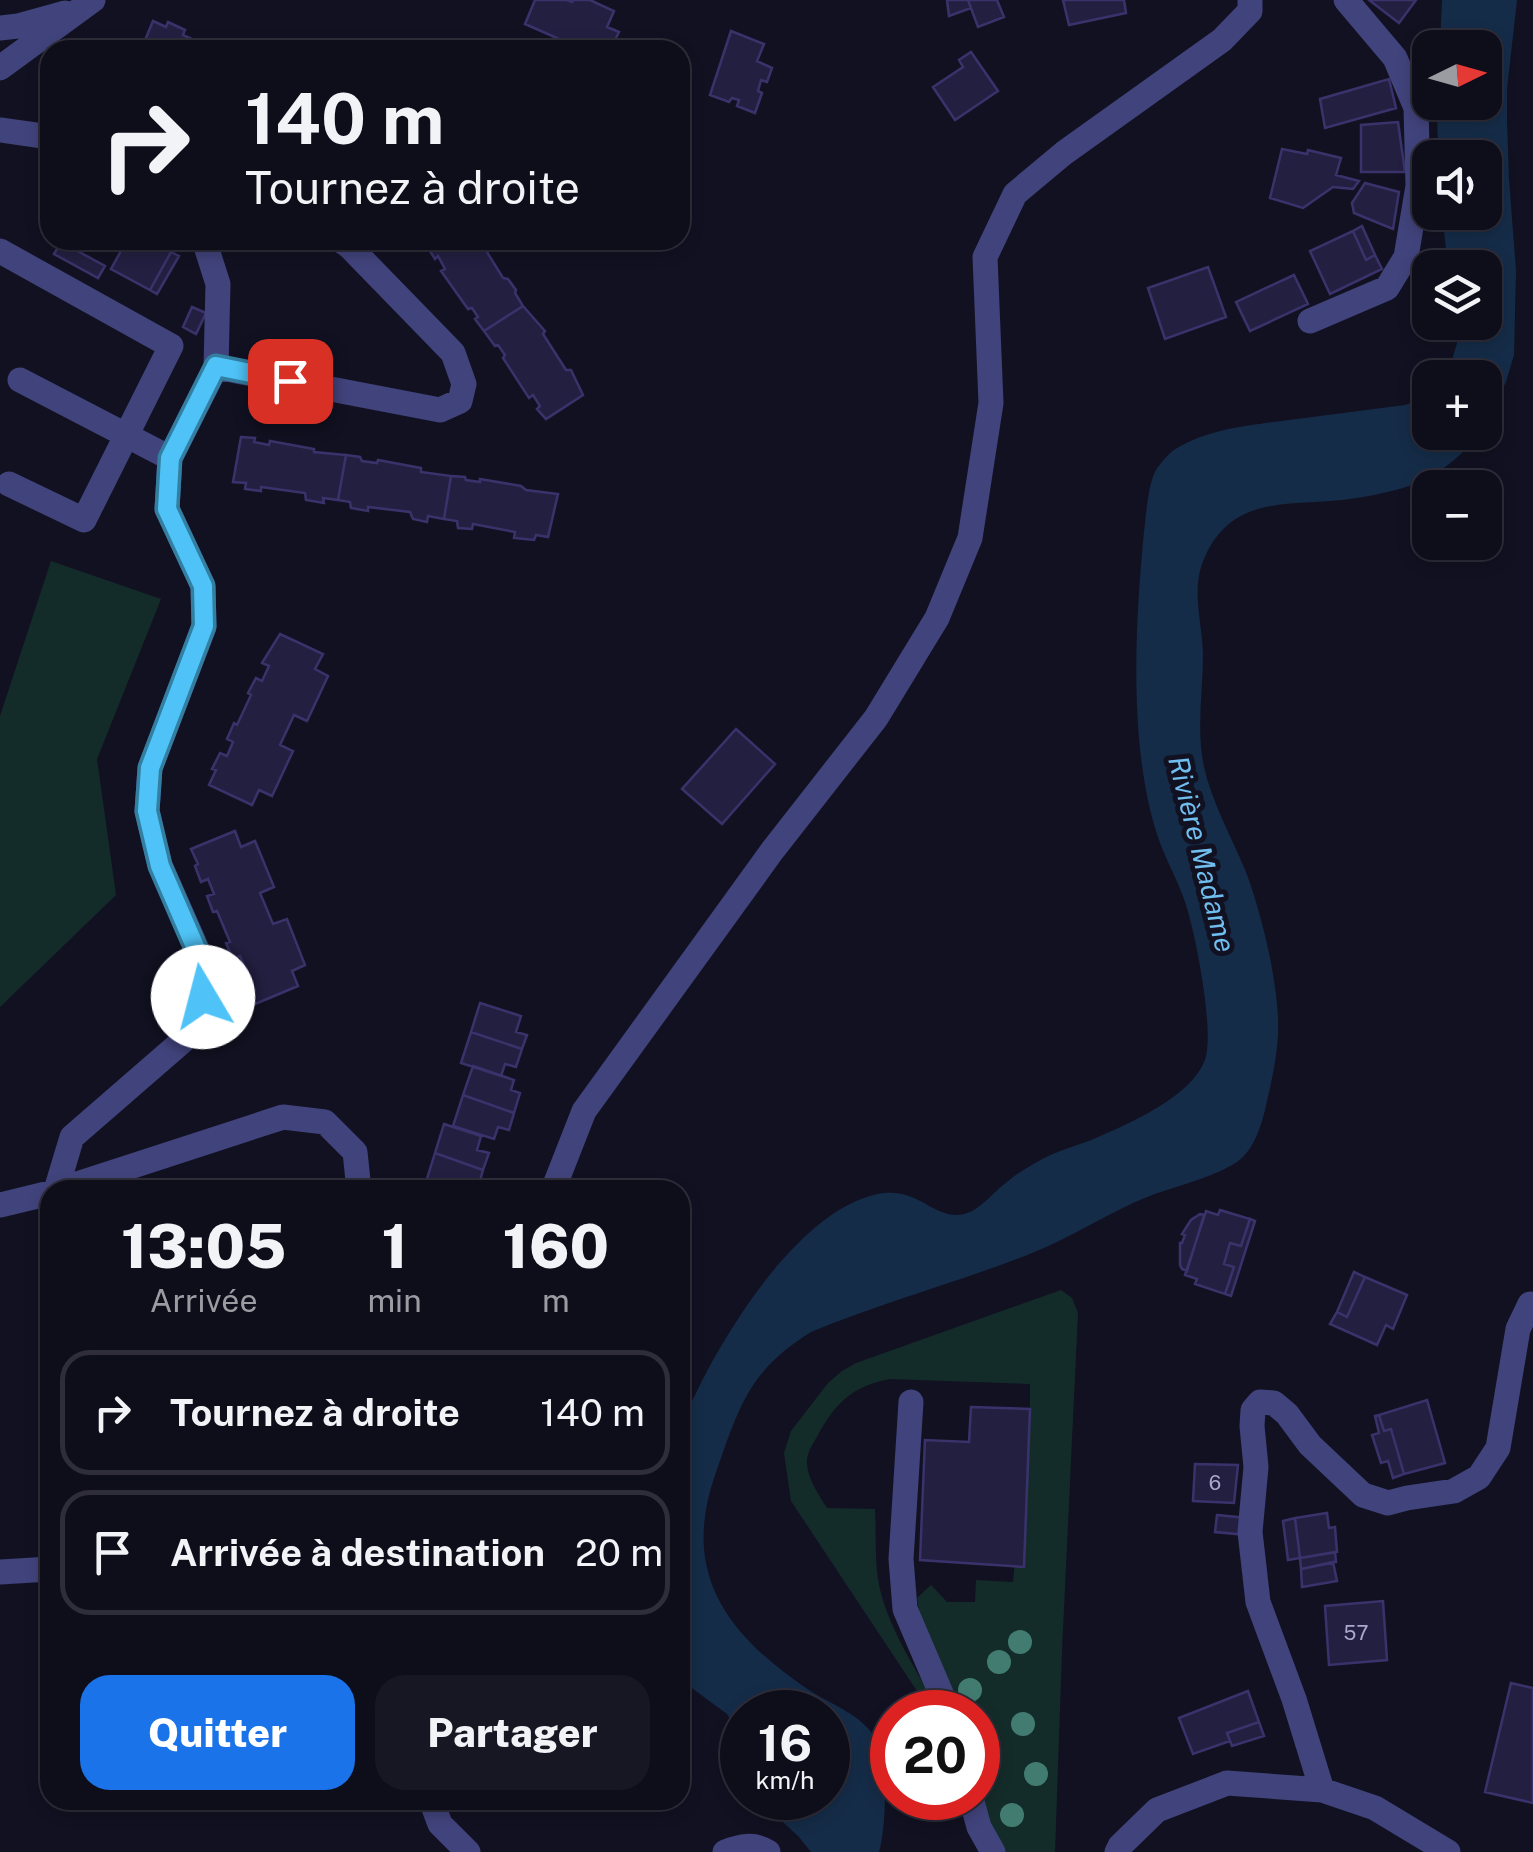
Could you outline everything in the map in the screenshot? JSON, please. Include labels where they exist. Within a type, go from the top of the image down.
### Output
[{"type":"street","points":[[558,1180],[584,1111],[772,851],[876,718],[938,618],[970,538],[991,403],[985,257],[1016,194],[1064,153],[1222,40],[1250,11],[1250,0]]},
{"type":"street","points":[[1310,321],[1387,288],[1406,257],[1418,186],[1416,108],[1395,58],[1346,0]]},
{"type":"street","points":[[0,28],[86,5]]},
{"type":"street","points":[[0,68],[86,5]]},
{"type":"street","points":[[0,130],[40,136]]},
{"type":"street","points":[[58,1180],[72,1137],[186,1038],[203,997],[200,958],[160,866],[147,811],[150,768],[204,626],[203,586],[167,509],[170,458],[216,366],[218,284],[207,250]]},
{"type":"street","points":[[216,366],[440,410],[460,402],[464,384],[453,353],[353,250]]},
{"type":"street","points":[[0,251],[172,346],[84,520],[9,484]]},
{"type":"street","points":[[20,380],[170,458]]},
{"type":"street","points":[[89,1180],[283,1117],[325,1122],[355,1152],[358,1180]]},
{"type":"street","points":[[0,1205],[40,1195]]},
{"type":"street","points":[[1322,1790],[1258,1602],[1250,1532],[1256,1467],[1252,1410],[1260,1402],[1274,1402],[1310,1445],[1363,1494],[1388,1503],[1454,1491],[1479,1477],[1498,1448],[1518,1329],[1530,1304]]},
{"type":"street","points":[[911,1402],[901,1559],[906,1609],[940,1690]]},
{"type":"street","points":[[0,1572],[40,1570]]},
{"type":"street","points":[[1117,1852],[1157,1810],[1227,1783],[1322,1790],[1375,1808],[1448,1852]]},
{"type":"street","points":[[434,1810],[440,1824],[468,1852]]},
{"type":"street","points":[[978,1820],[993,1852]]},
{"type":"street","points":[[725,1852],[741,1846],[760,1847],[768,1852]]},
{"type":"green space","points":[[51,561],[161,599],[97,759],[116,895],[0,1007],[0,716]]},
{"type":"green space","points":[[1061,1290],[1072,1298],[1078,1313],[1055,1852],[1001,1852],[989,1820],[1000,1820],[1000,1690],[949,1690],[921,1626],[917,1598],[931,1585],[947,1602],[975,1602],[976,1580],[1013,1582],[1030,1384],[890,1379],[877,1382],[847,1397],[812,1445],[807,1464],[809,1476],[827,1508],[875,1509],[880,1589],[899,1639],[927,1690],[916,1690],[791,1501],[784,1453],[791,1431],[828,1383],[856,1363]]},
{"type":"water","points":[[1442,0],[1517,0],[1507,89],[1516,271],[1514,355],[1502,390],[1502,360],[1452,360],[1457,340],[1502,340],[1502,250],[1446,250],[1444,230],[1502,230],[1502,140],[1438,140],[1437,120],[1502,120],[1502,30],[1441,30]]},
{"type":"water","name":"Rivière Madame","points":[[1412,402],[1412,450],[1465,450],[1439,470],[1412,470],[1412,484],[1401,488],[1342,500],[1260,508],[1243,515],[1213,542],[1202,564],[1198,597],[1203,653],[1200,739],[1204,767],[1252,889],[1269,952],[1278,1016],[1274,1068],[1256,1138],[1240,1160],[1222,1170],[1147,1197],[1032,1253],[811,1332],[763,1371],[736,1418],[713,1480],[704,1546],[708,1572],[730,1618],[765,1657],[809,1690],[720,1690],[720,1709],[690,1687],[690,1405],[749,1303],[796,1245],[850,1204],[892,1193],[944,1213],[970,1212],[1014,1176],[1044,1158],[1110,1132],[1158,1107],[1187,1086],[1205,1060],[1207,1027],[1198,955],[1181,892],[1159,840],[1142,767],[1136,688],[1138,607],[1149,492],[1156,470],[1174,450],[1188,442],[1250,425]]},
{"type":"water","points":[[850,1714],[870,1730],[870,1820],[884,1820],[879,1852],[811,1852],[781,1820],[850,1820]]},
{"type":"building","points":[[535,0],[590,0],[614,11],[607,27],[619,32],[615,40],[561,40],[525,24]]},
{"type":"building","points":[[947,0],[968,0],[971,8],[949,16]]},
{"type":"building","points":[[968,0],[997,0],[1004,17],[978,27]]},
{"type":"building","points":[[1063,0],[1124,0],[1126,13],[1069,25]]},
{"type":"building","points":[[1369,0],[1416,0],[1399,23]]},
{"type":"building","points":[[153,21],[166,27],[168,22],[185,30],[183,35],[194,40],[145,40]]},
{"type":"building","points":[[731,31],[764,44],[757,61],[772,68],[767,82],[761,80],[758,91],[762,93],[755,113],[737,106],[739,100],[732,98],[729,102],[710,95]]},
{"type":"building","points":[[971,52],[998,91],[955,120],[933,87],[963,67],[959,60]]},
{"type":"building","points":[[1389,79],[1396,108],[1325,128],[1320,99]]},
{"type":"building","points":[[1398,122],[1405,172],[1361,172],[1361,125]]},
{"type":"building","points":[[1282,149],[1341,158],[1336,175],[1359,181],[1353,189],[1333,187],[1303,208],[1270,198]]},
{"type":"building","points":[[1365,183],[1399,192],[1393,229],[1354,213],[1352,203]]},
{"type":"building","points":[[1362,226],[1375,255],[1366,260],[1353,231]]},
{"type":"building","points":[[1353,231],[1366,260],[1375,255],[1382,269],[1330,294],[1310,251]]},
{"type":"building","points":[[56,250],[76,250],[105,266],[98,278],[54,254]]},
{"type":"building","points":[[121,250],[171,252],[150,290],[111,269]]},
{"type":"building","points":[[429,250],[486,250],[503,278],[516,290],[523,306],[484,331],[472,308],[468,309],[441,271],[445,269],[438,256],[435,259]]},
{"type":"building","points":[[171,252],[179,256],[157,294],[150,290]]},
{"type":"building","points":[[1208,267],[1226,317],[1165,339],[1148,288]]},
{"type":"building","points":[[1294,275],[1308,304],[1250,331],[1236,302]]},
{"type":"building","points":[[523,306],[545,331],[543,334],[566,370],[571,370],[583,395],[546,419],[498,345],[484,331]]},
{"type":"building","points":[[192,307],[206,313],[196,334],[183,327]]},
{"type":"building","points":[[241,437],[269,445],[270,441],[346,455],[338,500],[306,500],[305,493],[261,487],[261,491],[245,489],[246,483],[233,482]]},
{"type":"building","points":[[346,455],[451,476],[444,519],[428,516],[427,522],[413,519],[410,512],[368,507],[368,511],[351,508],[350,502],[338,500]]},
{"type":"building","points":[[451,476],[558,494],[548,537],[514,538],[515,532],[473,524],[472,529],[458,528],[457,521],[444,519]]},
{"type":"building","points":[[280,634],[323,654],[315,669],[328,676],[307,721],[294,715],[280,745],[293,751],[272,796],[259,790],[252,805],[209,785],[216,770],[212,769],[220,753],[227,756],[233,742],[227,739],[234,723],[237,725],[256,678],[262,681],[269,666],[262,663]]},
{"type":"building","points":[[736,729],[775,764],[722,824],[682,789]]},
{"type":"building","points":[[235,831],[241,847],[255,841],[274,887],[260,893],[273,924],[287,919],[305,965],[292,971],[298,986],[255,1004],[238,974],[246,970],[240,956],[233,959],[226,943],[230,942],[207,896],[214,894],[208,879],[201,882],[191,849]]},
{"type":"building","points":[[480,1003],[521,1016],[516,1032],[527,1035],[522,1049],[471,1032]]},
{"type":"building","points":[[471,1032],[522,1049],[516,1067],[505,1064],[501,1076],[461,1063]]},
{"type":"building","points":[[473,1066],[514,1080],[511,1090],[520,1093],[514,1113],[463,1095]]},
{"type":"building","points":[[463,1095],[514,1113],[509,1130],[498,1127],[494,1139],[453,1126]]},
{"type":"building","points":[[444,1124],[481,1136],[477,1150],[489,1153],[483,1170],[435,1153]]},
{"type":"building","points":[[435,1153],[483,1170],[480,1180],[427,1180]]},
{"type":"building","points":[[1220,1210],[1250,1219],[1241,1246],[1230,1243],[1224,1264],[1234,1267],[1225,1294],[1195,1284],[1197,1279],[1185,1275],[1206,1211],[1218,1215]]},
{"type":"building","points":[[1200,1214],[1204,1215],[1187,1271],[1180,1265],[1180,1243],[1185,1235],[1182,1234]]},
{"type":"building","points":[[1250,1219],[1255,1221],[1231,1296],[1225,1294],[1234,1267],[1224,1264],[1230,1243],[1241,1246]]},
{"type":"building","points":[[1354,1272],[1365,1277],[1347,1317],[1337,1312]]},
{"type":"building","points":[[1365,1277],[1407,1295],[1393,1329],[1386,1325],[1377,1345],[1330,1324],[1337,1312],[1347,1317]]},
{"type":"building","points":[[1427,1400],[1445,1463],[1404,1474],[1391,1429],[1384,1431],[1379,1415]]},
{"type":"building","points":[[971,1407],[1030,1409],[1024,1567],[920,1560],[925,1440],[969,1442]]},
{"type":"building","points":[[1379,1415],[1384,1431],[1391,1429],[1404,1474],[1393,1478],[1388,1461],[1381,1463],[1372,1435],[1379,1433],[1375,1416]]},
{"type":"building","points":[[1195,1464],[1238,1465],[1234,1503],[1193,1501]]},
{"type":"building","points":[[1327,1513],[1329,1528],[1335,1527],[1337,1552],[1300,1558],[1295,1518]]},
{"type":"building","points":[[1217,1515],[1247,1518],[1248,1535],[1215,1532]]},
{"type":"building","points":[[1295,1518],[1300,1558],[1288,1560],[1283,1521]]},
{"type":"building","points":[[1335,1552],[1336,1562],[1301,1569],[1300,1558]]},
{"type":"building","points":[[1333,1562],[1337,1581],[1302,1587],[1301,1569]]},
{"type":"building","points":[[1383,1601],[1387,1660],[1329,1665],[1325,1606]]},
{"type":"building","points":[[1511,1683],[1533,1688],[1533,1803],[1485,1792]]},
{"type":"building","points":[[1248,1691],[1259,1722],[1227,1733],[1230,1741],[1193,1754],[1179,1718]]},
{"type":"building","points":[[1259,1722],[1264,1736],[1232,1746],[1227,1733]]},
{"type":"route","points":[[203,997],[200,958],[160,866],[147,811],[150,768],[204,626],[203,586],[167,509],[170,458],[216,366],[290,381]]}]
